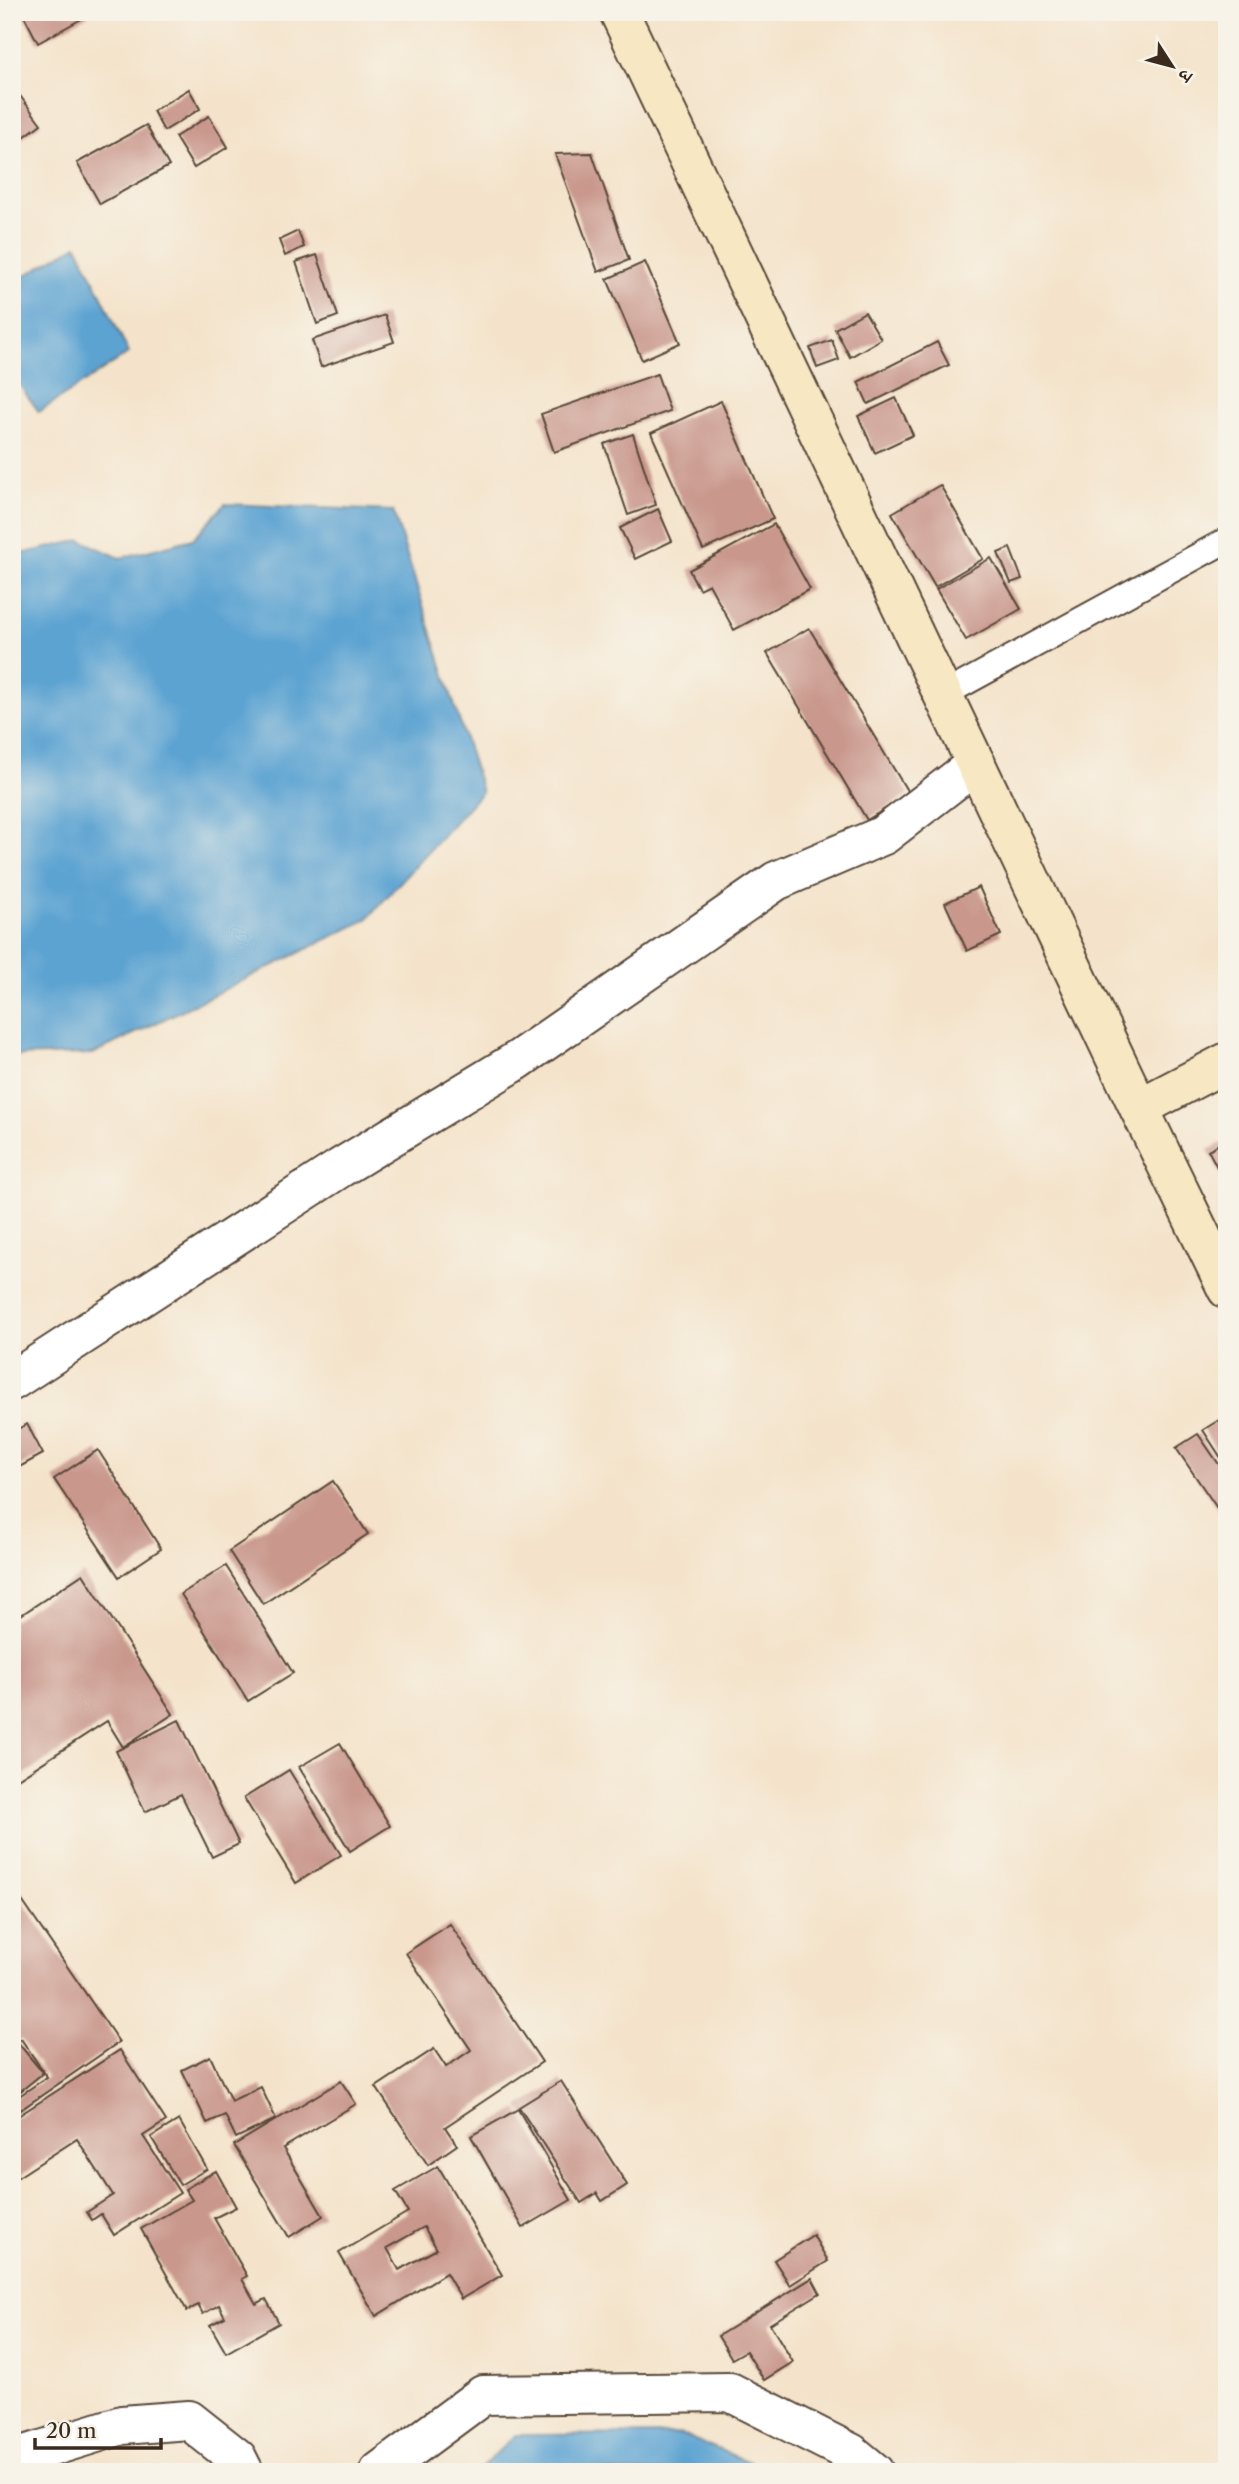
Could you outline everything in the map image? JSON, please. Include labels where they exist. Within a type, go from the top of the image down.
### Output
[{"type":"main road","points":[[630,17],[943,695],[1227,1289]]},
{"type":"main road","points":[[1139,1108],[1227,1062]]},
{"type":"street","points":[[12,1381],[340,1168],[518,1060],[776,881],[884,835],[976,764]]},
{"type":"street","points":[[379,2472],[483,2395],[730,2392],[851,2453],[874,2472]]},
{"type":"street","points":[[12,2459],[122,2425],[189,2420],[237,2458],[244,2472]]},
{"type":"lane","points":[[943,695],[1227,540]]},
{"type":"water","points":[[77,245],[129,353],[39,412],[12,375],[12,283]]},
{"type":"water","points":[[225,504],[393,511],[482,792],[366,920],[93,1054],[12,1056],[12,556],[81,540],[120,558],[193,539]]},
{"type":"water","points":[[680,2434],[774,2472],[477,2472],[515,2435]]},
{"type":"building","points":[[22,12],[94,12],[38,43]]},
{"type":"building","points":[[12,85],[41,124],[12,146]]},
{"type":"building","points":[[189,89],[200,109],[164,131],[153,111]]},
{"type":"building","points":[[209,116],[228,147],[194,168],[175,137]]},
{"type":"building","points":[[146,125],[169,166],[100,204],[77,163]]},
{"type":"building","points":[[592,153],[629,260],[598,272],[555,154]]},
{"type":"building","points":[[298,231],[304,247],[285,256],[279,240]]},
{"type":"building","points":[[317,255],[338,316],[317,324],[296,262]]},
{"type":"building","points":[[645,262],[680,343],[642,360],[607,279]]},
{"type":"building","points":[[865,312],[881,339],[850,357],[835,329]]},
{"type":"building","points":[[385,315],[394,342],[321,367],[312,340]]},
{"type":"building","points":[[832,340],[839,360],[817,368],[810,348]]},
{"type":"building","points":[[937,342],[949,365],[868,404],[858,382]]},
{"type":"building","points":[[657,374],[670,411],[554,452],[541,414]]},
{"type":"building","points":[[896,398],[913,435],[875,453],[858,416]]},
{"type":"building","points":[[721,401],[773,519],[703,550],[651,433]]},
{"type":"building","points":[[633,434],[656,505],[628,515],[604,444]]},
{"type":"building","points":[[940,485],[983,559],[935,587],[892,513]]},
{"type":"building","points":[[658,509],[672,541],[635,559],[620,528]]},
{"type":"building","points":[[774,524],[810,589],[734,630],[709,584],[699,589],[689,570]]},
{"type":"building","points":[[1010,548],[1022,579],[1011,583],[998,553]]},
{"type":"building","points":[[991,558],[1021,609],[966,640],[936,589]]},
{"type":"building","points":[[809,628],[909,794],[867,820],[767,653]]},
{"type":"building","points":[[979,887],[1001,935],[967,951],[945,903]]},
{"type":"building","points":[[1227,1140],[1227,1186],[1208,1150]]},
{"type":"building","points":[[1219,1420],[1227,1432],[1227,1467],[1203,1430]]},
{"type":"building","points":[[27,1424],[43,1454],[12,1471],[12,1432]]},
{"type":"building","points":[[1198,1434],[1227,1476],[1227,1506],[1219,1511],[1176,1448]]},
{"type":"building","points":[[98,1450],[161,1549],[119,1577],[54,1479]]},
{"type":"building","points":[[333,1481],[368,1534],[263,1604],[229,1551]]},
{"type":"building","points":[[226,1566],[293,1673],[248,1701],[181,1594]]},
{"type":"building","points":[[83,1574],[173,1714],[123,1747],[107,1721],[16,1780],[12,1774],[12,1621]]},
{"type":"building","points":[[179,1720],[239,1844],[212,1857],[181,1794],[145,1812],[116,1751]]},
{"type":"building","points":[[340,1743],[390,1826],[350,1851],[299,1767]]},
{"type":"building","points":[[289,1770],[341,1855],[296,1883],[244,1798]]},
{"type":"building","points":[[12,1886],[119,2042],[16,2113],[12,2101],[47,2077],[21,2039],[12,2045]]},
{"type":"building","points":[[450,1924],[542,2062],[445,2127],[457,2145],[428,2165],[376,2087],[434,2049],[446,2067],[471,2050],[406,1953]]},
{"type":"building","points":[[19,2044],[43,2073],[12,2098],[12,2050]]},
{"type":"building","points":[[120,2050],[166,2121],[143,2136],[180,2193],[114,2235],[101,2214],[92,2220],[87,2212],[113,2195],[77,2139],[12,2181],[12,2120]]},
{"type":"building","points":[[210,2056],[231,2101],[261,2087],[276,2119],[236,2138],[225,2115],[207,2123],[182,2070]]},
{"type":"building","points":[[341,2081],[356,2104],[283,2148],[323,2216],[289,2237],[234,2145]]},
{"type":"building","points":[[561,2081],[627,2185],[602,2201],[597,2193],[581,2203],[519,2107]]},
{"type":"building","points":[[518,2109],[571,2200],[523,2228],[471,2136]]},
{"type":"building","points":[[179,2120],[207,2169],[180,2185],[151,2137]]},
{"type":"building","points":[[438,2166],[502,2275],[461,2299],[446,2273],[376,2316],[339,2253],[408,2212],[395,2191]],"holes":[[[424,2227],[437,2249],[399,2270],[387,2248]]]},
{"type":"building","points":[[216,2171],[236,2207],[214,2218],[247,2276],[242,2279],[256,2304],[266,2299],[279,2323],[226,2353],[210,2325],[225,2317],[219,2305],[203,2314],[198,2305],[187,2311],[141,2229],[192,2200],[185,2189]]},
{"type":"building","points":[[813,2235],[828,2261],[790,2285],[774,2260]]},
{"type":"building","points":[[812,2278],[820,2293],[770,2324],[793,2362],[764,2380],[746,2351],[732,2359],[718,2336]]}]
